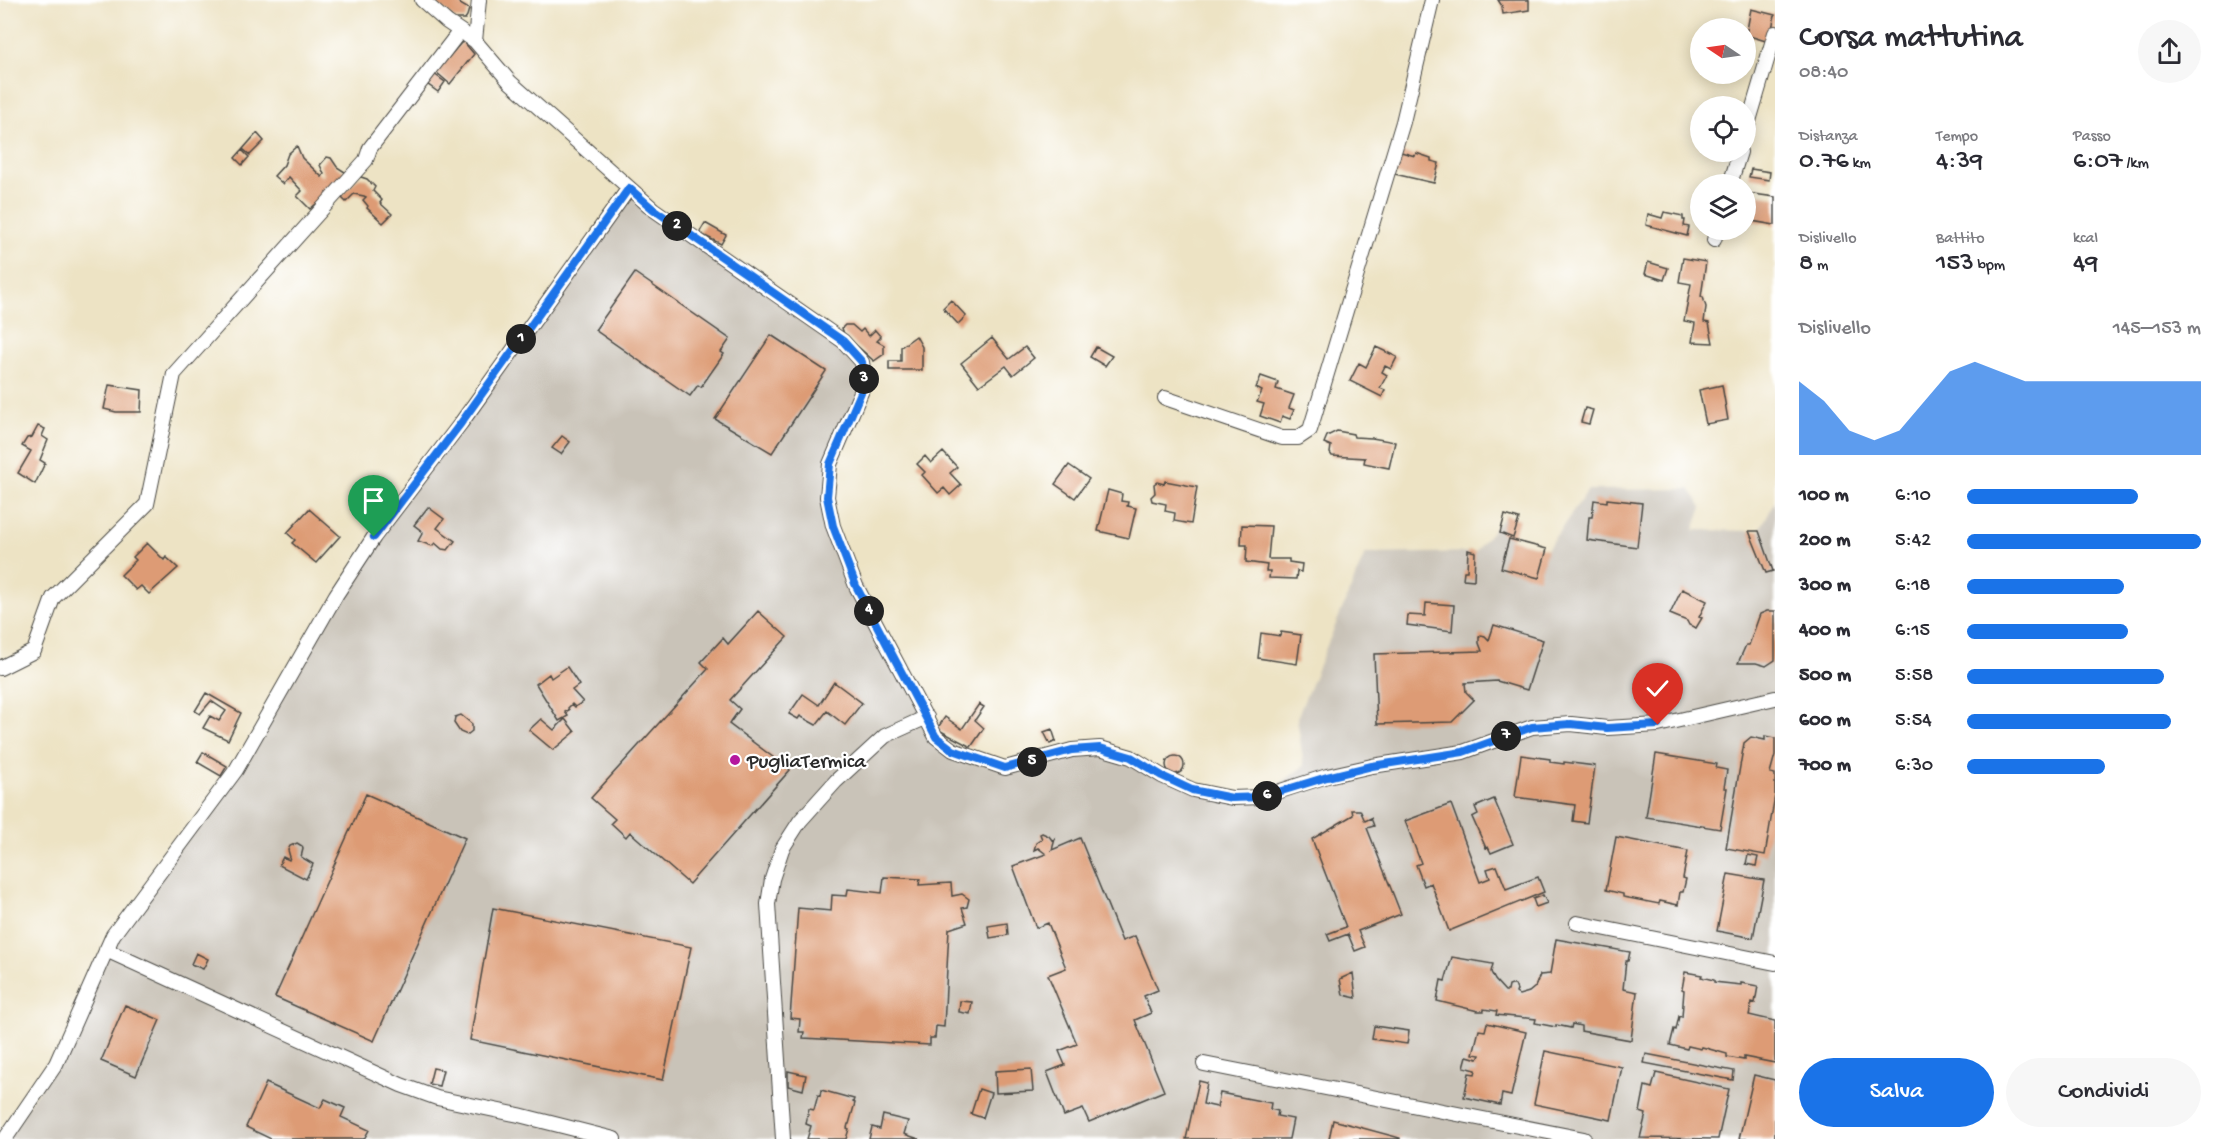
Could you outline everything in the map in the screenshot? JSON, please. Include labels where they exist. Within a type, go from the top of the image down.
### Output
[{"type":"street","points":[[422,0],[459,31],[475,41],[510,82],[653,209],[843,341],[862,362],[865,383],[830,464],[827,497],[833,526],[856,586],[936,737],[948,748],[971,758],[1005,768],[1072,750],[1100,748],[1131,757],[1162,776],[1192,790],[1232,798],[1262,797],[1372,766],[1463,752],[1532,727],[1571,724],[1607,728],[1658,725],[1775,698]]},
{"type":"street","points":[[475,41],[479,0]]},
{"type":"street","points":[[1165,398],[1282,438],[1298,438],[1310,430],[1403,122],[1431,0]]},
{"type":"street","points":[[0,668],[34,651],[53,598],[147,504],[174,374],[366,160],[370,148],[459,31]]},
{"type":"street","points":[[1756,97],[1775,33]]},
{"type":"street","points":[[5,1139],[56,1064],[113,935],[236,771],[336,595],[374,537],[461,423],[629,188]]},
{"type":"street","points":[[783,1139],[768,904],[772,879],[782,849],[800,821],[836,781],[885,736],[927,717]]},
{"type":"street","points":[[1577,923],[1775,963]]},
{"type":"street","points":[[106,950],[401,1085],[437,1098],[519,1115],[614,1139]]},
{"type":"street","points":[[1204,1064],[1584,1139]]},
{"type":"shaded area","points":[[629,188],[862,362],[865,383],[830,464],[833,527],[936,737],[1005,768],[1100,748],[1193,790],[1262,797],[1304,766],[1297,718],[1365,554],[1475,552],[1505,515],[1519,519],[1510,539],[1547,549],[1588,490],[1690,489],[1702,507],[1694,530],[1759,531],[1775,501],[1775,1139],[5,1139],[56,1064],[113,935],[236,770],[336,595]]},
{"type":"building","points":[[431,0],[457,0],[469,9],[467,16],[465,19],[455,19]]},
{"type":"building","points":[[1498,0],[1529,0],[1529,10],[1503,14]]},
{"type":"building","points":[[1751,9],[1775,15],[1769,42],[1756,38],[1756,18],[1749,18]]},
{"type":"building","points":[[464,42],[474,54],[450,84],[436,72]]},
{"type":"building","points":[[434,74],[445,82],[438,92],[427,84]]},
{"type":"building","points":[[257,133],[264,141],[250,155],[243,149]]},
{"type":"building","points":[[297,146],[302,158],[322,177],[324,174],[320,165],[327,157],[348,174],[319,207],[316,204],[310,209],[297,196],[302,191],[289,177],[283,184],[274,176],[284,165],[288,154]]},
{"type":"building","points":[[242,150],[249,157],[242,165],[235,158]]},
{"type":"building","points":[[1396,153],[1415,156],[1416,153],[1439,163],[1434,183],[1390,173]]},
{"type":"building","points":[[1751,169],[1770,172],[1769,180],[1756,178],[1756,174],[1750,174]]},
{"type":"building","points":[[361,177],[367,179],[375,187],[373,191],[382,200],[380,203],[392,214],[383,223],[367,208],[363,200],[366,197],[354,194],[346,202],[341,197]]},
{"type":"building","points":[[1756,194],[1775,197],[1775,225],[1756,222]]},
{"type":"building","points":[[1664,212],[1683,216],[1684,226],[1689,227],[1687,236],[1646,225],[1648,214],[1662,218]]},
{"type":"building","points":[[705,223],[726,235],[721,244],[699,233]]},
{"type":"building","points":[[1683,258],[1706,262],[1701,297],[1706,307],[1704,322],[1709,323],[1713,343],[1692,342],[1695,323],[1684,321],[1691,284],[1679,282]]},
{"type":"building","points":[[1648,262],[1668,268],[1664,280],[1645,274]]},
{"type":"building","points":[[635,273],[730,339],[721,352],[724,354],[701,387],[698,385],[690,396],[595,330]]},
{"type":"building","points":[[951,300],[966,316],[958,324],[943,308]]},
{"type":"building","points":[[845,325],[852,325],[860,332],[863,329],[869,336],[875,330],[881,337],[877,341],[884,345],[884,354],[874,361],[844,334],[842,328]]},
{"type":"building","points":[[771,335],[826,371],[772,453],[715,419]]},
{"type":"building","points":[[916,336],[922,347],[922,370],[889,370],[889,361],[901,361],[901,347]]},
{"type":"building","points":[[992,338],[1009,359],[1025,347],[1034,358],[1013,375],[1006,366],[979,386],[961,363]]},
{"type":"building","points":[[1096,347],[1112,356],[1105,366],[1090,357]]},
{"type":"building","points":[[1376,347],[1397,357],[1391,369],[1385,366],[1382,372],[1387,375],[1380,388],[1385,390],[1382,397],[1350,381],[1359,363],[1366,367]]},
{"type":"building","points":[[1261,376],[1278,382],[1276,389],[1294,395],[1289,408],[1294,410],[1290,419],[1282,416],[1280,423],[1260,416],[1264,404],[1257,402],[1262,391],[1256,388]]},
{"type":"building","points":[[109,385],[142,390],[141,412],[116,412],[104,409]]},
{"type":"building","points":[[1722,385],[1728,420],[1706,424],[1699,390]]},
{"type":"building","points":[[1585,408],[1593,410],[1589,424],[1581,422]]},
{"type":"building","points":[[38,426],[45,429],[42,436],[48,440],[40,460],[45,463],[35,484],[18,473],[31,451],[22,446],[27,438],[32,437]]},
{"type":"building","points":[[1337,431],[1353,434],[1354,437],[1395,442],[1389,468],[1364,463],[1365,458],[1332,456],[1331,446],[1324,443],[1327,436]]},
{"type":"building","points":[[562,436],[570,442],[561,454],[552,448]]},
{"type":"building","points":[[943,452],[957,467],[950,473],[961,485],[950,495],[944,488],[938,493],[922,475],[925,472],[917,464],[925,456],[931,463]]},
{"type":"building","points":[[1069,465],[1089,479],[1075,498],[1055,484]]},
{"type":"building","points":[[1165,481],[1197,487],[1191,524],[1174,521],[1175,513],[1165,511],[1166,504],[1152,501],[1151,497],[1155,493],[1154,484],[1157,482],[1164,484]]},
{"type":"building","points":[[1108,490],[1122,494],[1121,501],[1128,502],[1127,506],[1136,508],[1129,538],[1098,531]]},
{"type":"building","points":[[1607,499],[1642,503],[1637,547],[1587,540],[1589,517],[1592,517],[1594,500],[1607,502]]},
{"type":"building","points":[[428,507],[444,519],[437,528],[455,541],[448,550],[442,549],[435,543],[432,546],[418,541],[423,532],[414,525]]},
{"type":"building","points":[[309,509],[340,536],[316,563],[292,543],[295,540],[287,533]]},
{"type":"building","points":[[1505,515],[1519,519],[1513,538],[1500,533]]},
{"type":"building","points":[[1242,525],[1271,526],[1268,559],[1289,559],[1289,562],[1302,564],[1301,572],[1297,571],[1296,579],[1269,578],[1270,571],[1266,571],[1267,565],[1246,562],[1247,545],[1241,545]]},
{"type":"building","points":[[1749,531],[1759,531],[1773,571],[1766,573]]},
{"type":"building","points":[[1509,539],[1547,549],[1539,578],[1501,568]]},
{"type":"building","points":[[147,543],[164,560],[166,557],[178,568],[149,594],[141,586],[136,590],[121,575],[136,560],[133,557]]},
{"type":"building","points":[[1468,550],[1475,552],[1474,580],[1463,579],[1464,571],[1467,571]]},
{"type":"building","points":[[1682,589],[1707,601],[1696,628],[1689,625],[1687,621],[1670,614]]},
{"type":"building","points":[[1426,603],[1454,605],[1452,631],[1407,625],[1408,615],[1425,616]]},
{"type":"building","points":[[758,611],[787,637],[730,700],[740,709],[729,724],[790,770],[689,884],[630,832],[626,837],[611,823],[615,819],[591,798],[708,669],[701,662],[723,638],[728,644]]},
{"type":"building","points":[[1775,611],[1775,660],[1766,666],[1756,663],[1738,663],[1746,645],[1749,645],[1760,614]]},
{"type":"building","points":[[1494,625],[1543,640],[1527,690],[1497,681],[1465,683],[1466,692],[1474,700],[1452,722],[1377,724],[1374,654],[1482,651],[1479,637],[1485,636],[1489,640]]},
{"type":"building","points":[[1281,632],[1301,635],[1297,664],[1258,658],[1261,633],[1280,636]]},
{"type":"building","points":[[567,667],[579,685],[572,690],[583,702],[575,707],[572,704],[565,712],[568,716],[559,721],[536,684],[549,674],[551,678]]},
{"type":"building","points":[[834,682],[862,703],[845,725],[827,711],[816,725],[800,716],[798,719],[789,714],[803,694],[819,705]]},
{"type":"building","points":[[206,693],[241,713],[228,740],[203,728],[210,716],[219,721],[226,711],[211,701],[200,714],[195,711]]},
{"type":"building","points":[[979,704],[984,707],[975,720],[984,728],[971,747],[937,729],[945,717],[962,729]]},
{"type":"building","points":[[461,715],[472,724],[472,731],[467,735],[460,732],[454,723],[455,717]]},
{"type":"building","points":[[541,719],[554,730],[565,719],[575,732],[553,750],[529,730]]},
{"type":"building","points":[[1052,729],[1056,741],[1050,744],[1044,732]]},
{"type":"building","points":[[1765,736],[1775,738],[1775,755],[1770,773],[1775,774],[1775,795],[1765,855],[1726,848],[1744,743],[1751,737],[1765,740]]},
{"type":"building","points":[[203,752],[227,766],[221,776],[197,762]]},
{"type":"building","points":[[1656,754],[1717,764],[1716,768],[1727,770],[1724,788],[1727,788],[1720,829],[1646,817]]},
{"type":"building","points":[[1521,755],[1550,759],[1550,762],[1595,766],[1587,823],[1573,821],[1575,805],[1515,797]]},
{"type":"building","points":[[1171,756],[1179,756],[1184,761],[1182,772],[1171,774],[1166,769],[1166,761]]},
{"type":"building","points":[[366,794],[465,838],[374,1041],[275,997]]},
{"type":"building","points":[[1494,799],[1513,844],[1491,853],[1488,847],[1486,848],[1472,817],[1478,814],[1475,807]]},
{"type":"building","points":[[1451,804],[1480,882],[1490,878],[1487,869],[1497,866],[1506,889],[1538,877],[1544,892],[1449,931],[1431,883],[1424,886],[1416,865],[1421,863],[1405,821]]},
{"type":"building","points":[[1352,810],[1360,810],[1365,821],[1371,818],[1374,826],[1367,828],[1401,914],[1358,931],[1365,947],[1355,951],[1348,934],[1330,941],[1327,934],[1346,927],[1312,839],[1353,815]]},
{"type":"building","points":[[1040,834],[1052,840],[1055,839],[1052,850],[1080,838],[1122,941],[1135,936],[1158,990],[1144,996],[1151,1013],[1135,1020],[1164,1091],[1089,1122],[1083,1109],[1064,1116],[1047,1072],[1065,1065],[1059,1051],[1077,1044],[1048,975],[1066,968],[1048,923],[1036,928],[1013,866],[1046,854],[1038,848],[1034,850],[1036,843],[1042,839]]},
{"type":"building","points":[[1616,837],[1688,851],[1683,878],[1686,879],[1683,892],[1680,892],[1678,905],[1623,897],[1623,894],[1606,890]]},
{"type":"building","points":[[297,843],[303,849],[301,857],[313,864],[306,879],[279,865],[283,857],[289,860],[288,850],[290,846]]},
{"type":"building","points":[[1748,855],[1758,857],[1756,866],[1746,864]]},
{"type":"building","points":[[1728,874],[1764,880],[1753,938],[1717,931]]},
{"type":"building","points":[[884,877],[920,879],[919,885],[951,883],[952,896],[962,894],[969,899],[967,907],[962,908],[967,923],[949,929],[944,1027],[936,1026],[935,1038],[930,1038],[930,1045],[803,1038],[804,1032],[799,1032],[800,1019],[790,1018],[798,908],[831,911],[832,895],[847,896],[848,889],[882,893]]},
{"type":"building","points":[[1543,895],[1547,903],[1536,907],[1533,899]]},
{"type":"building","points":[[493,908],[691,947],[663,1080],[470,1040]]},
{"type":"building","points":[[1007,923],[1008,935],[990,938],[988,926]]},
{"type":"building","points":[[1556,939],[1630,952],[1628,961],[1626,961],[1623,989],[1637,992],[1631,1040],[1581,1031],[1581,1026],[1572,1024],[1571,1028],[1556,1025],[1556,1027],[1535,1023],[1536,1019],[1496,1015],[1497,1011],[1484,1009],[1484,1011],[1478,1011],[1437,1001],[1441,980],[1445,981],[1452,957],[1493,964],[1491,972],[1505,991],[1508,991],[1509,986],[1515,985],[1516,993],[1519,995],[1529,992],[1535,987],[1540,975],[1550,974]]},
{"type":"building","points":[[196,953],[208,959],[203,969],[191,964]]},
{"type":"building","points":[[1685,972],[1702,975],[1701,977],[1714,980],[1714,982],[1758,986],[1755,1003],[1752,1002],[1749,1015],[1775,1021],[1775,1063],[1744,1057],[1744,1060],[1727,1057],[1727,1054],[1702,1047],[1701,1049],[1688,1046],[1687,1049],[1670,1045],[1679,1016],[1682,1017],[1684,990],[1682,989]]},
{"type":"building","points":[[1353,973],[1356,998],[1343,995],[1340,979]]},
{"type":"building","points":[[960,1001],[972,1002],[970,1014],[959,1012]]},
{"type":"building","points":[[125,1005],[160,1020],[136,1076],[101,1061]]},
{"type":"building","points":[[1487,1023],[1526,1032],[1511,1096],[1502,1094],[1500,1105],[1464,1097],[1469,1073],[1475,1074],[1476,1070],[1464,1067],[1467,1056],[1478,1059],[1480,1055],[1473,1054],[1479,1030],[1485,1031]]},
{"type":"building","points":[[1374,1026],[1409,1031],[1407,1044],[1372,1039]]},
{"type":"building","points":[[1545,1051],[1622,1067],[1611,1120],[1534,1104]]},
{"type":"building","points":[[1646,1054],[1734,1071],[1733,1080],[1644,1063]]},
{"type":"building","points":[[433,1068],[443,1070],[439,1086],[429,1084]]},
{"type":"building","points":[[1031,1069],[1033,1091],[996,1093],[995,1071]]},
{"type":"building","points":[[788,1071],[806,1075],[803,1090],[788,1086]]},
{"type":"building","points":[[1656,1073],[1729,1089],[1718,1139],[1640,1138],[1646,1114],[1640,1112],[1645,1086],[1652,1088]]},
{"type":"building","points":[[1754,1075],[1775,1080],[1775,1139],[1739,1139]]},
{"type":"building","points":[[1199,1081],[1207,1083],[1203,1104],[1217,1107],[1220,1093],[1271,1103],[1270,1109],[1278,1111],[1277,1116],[1293,1119],[1289,1139],[1186,1139]]},
{"type":"building","points":[[266,1083],[320,1108],[325,1099],[345,1108],[341,1117],[369,1130],[364,1139],[271,1139],[246,1127]]},
{"type":"building","points":[[979,1089],[991,1093],[983,1118],[971,1114]]},
{"type":"building","points":[[821,1090],[854,1099],[846,1139],[807,1139],[811,1126],[806,1124],[809,1109],[814,1110]]},
{"type":"building","points":[[883,1115],[908,1121],[904,1134],[919,1139],[869,1139],[872,1127],[880,1129]]},
{"type":"building","points":[[1333,1120],[1400,1138],[1400,1139],[1329,1139]]},
{"type":"place","name":"PugliaTermica","points":[[735,760]]},
{"type":"route","points":[[374,537],[461,423],[629,188],[653,209],[843,341],[862,362],[865,383],[830,464],[827,497],[833,526],[856,586],[936,737],[948,748],[971,758],[1005,768],[1072,750],[1100,748],[1131,757],[1162,776],[1192,790],[1232,798],[1262,797],[1372,766],[1463,752],[1532,727],[1571,724],[1607,728],[1658,725]]}]
